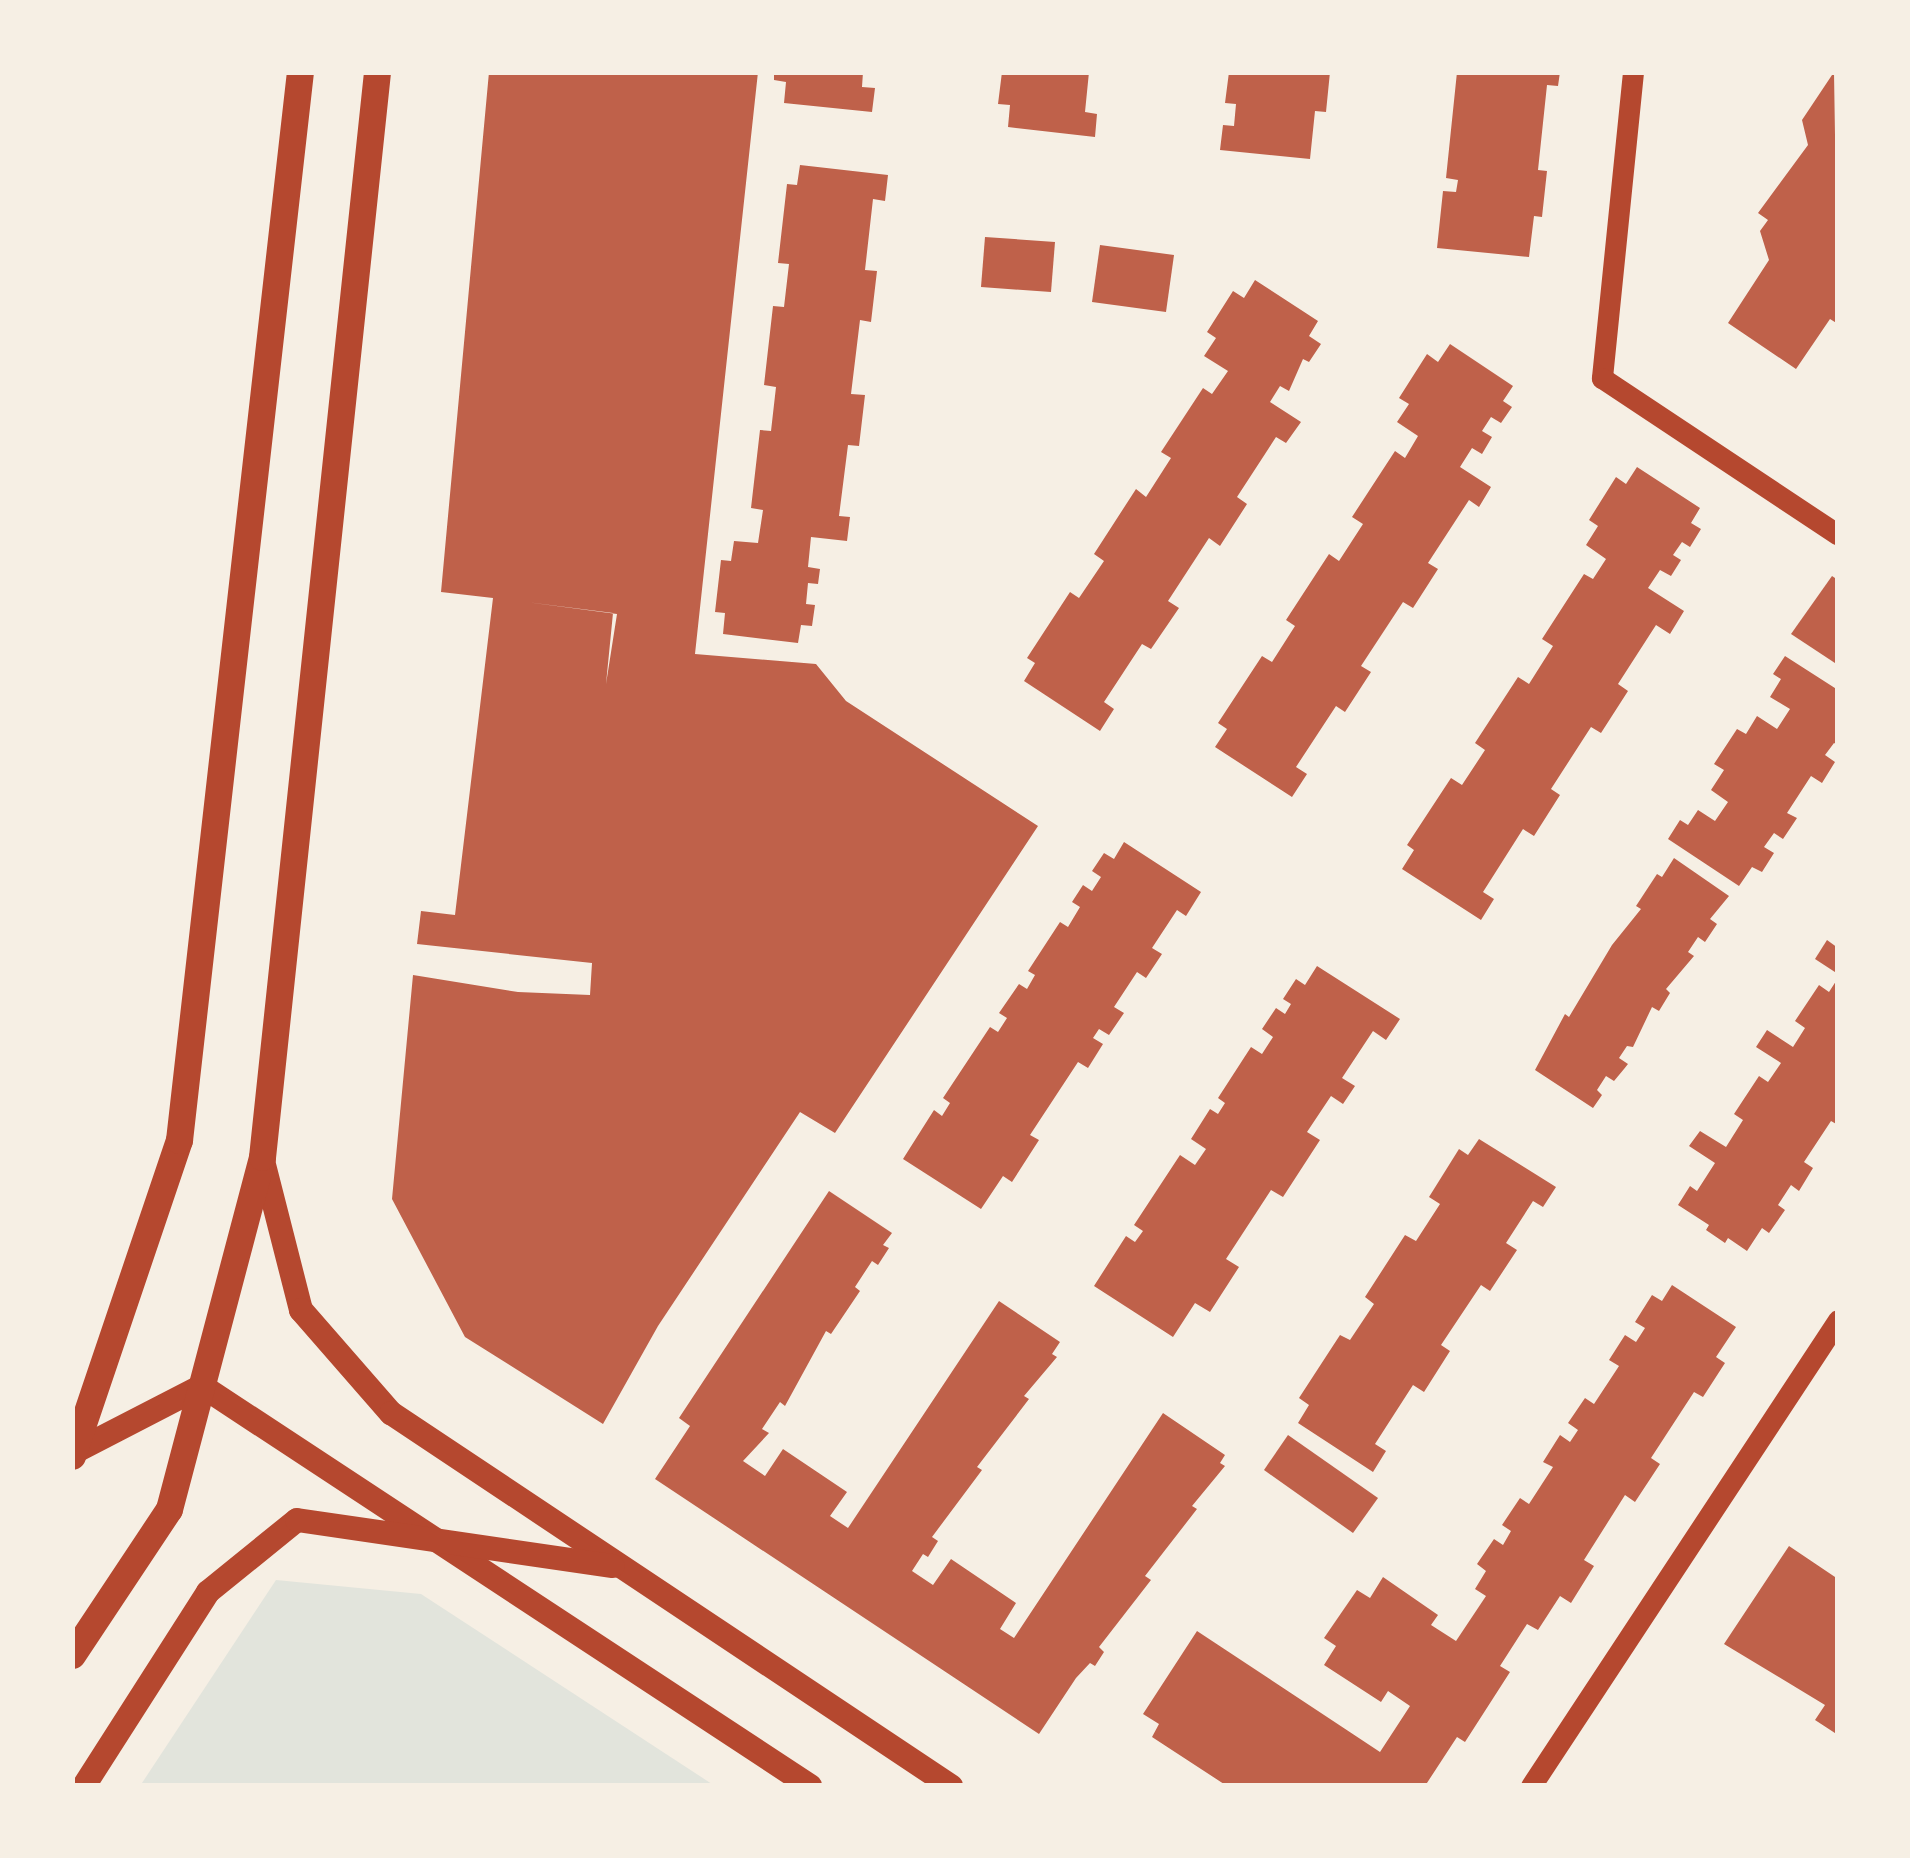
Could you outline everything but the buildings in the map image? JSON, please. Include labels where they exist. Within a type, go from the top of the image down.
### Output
[{"type":"main road","points":[[74,1454],[178,1140],[300,72]]},
{"type":"main road","points":[[72,1655],[169,1509],[262,1157],[377,72]]},
{"type":"main road","points":[[262,1157],[301,1310],[391,1413],[951,1786]]},
{"type":"main road","points":[[74,1454],[202,1386]]},
{"type":"main road","points":[[202,1386],[810,1786]]},
{"type":"main road","points":[[84,1786],[208,1592],[297,1520],[622,1567]]},
{"type":"street","points":[[1633,72],[1602,378],[1838,535]]},
{"type":"street","points":[[1532,1786],[1838,1320]]},
{"type":"shaded area","points":[[276,1580],[421,1594],[715,1786],[140,1786]]}]
